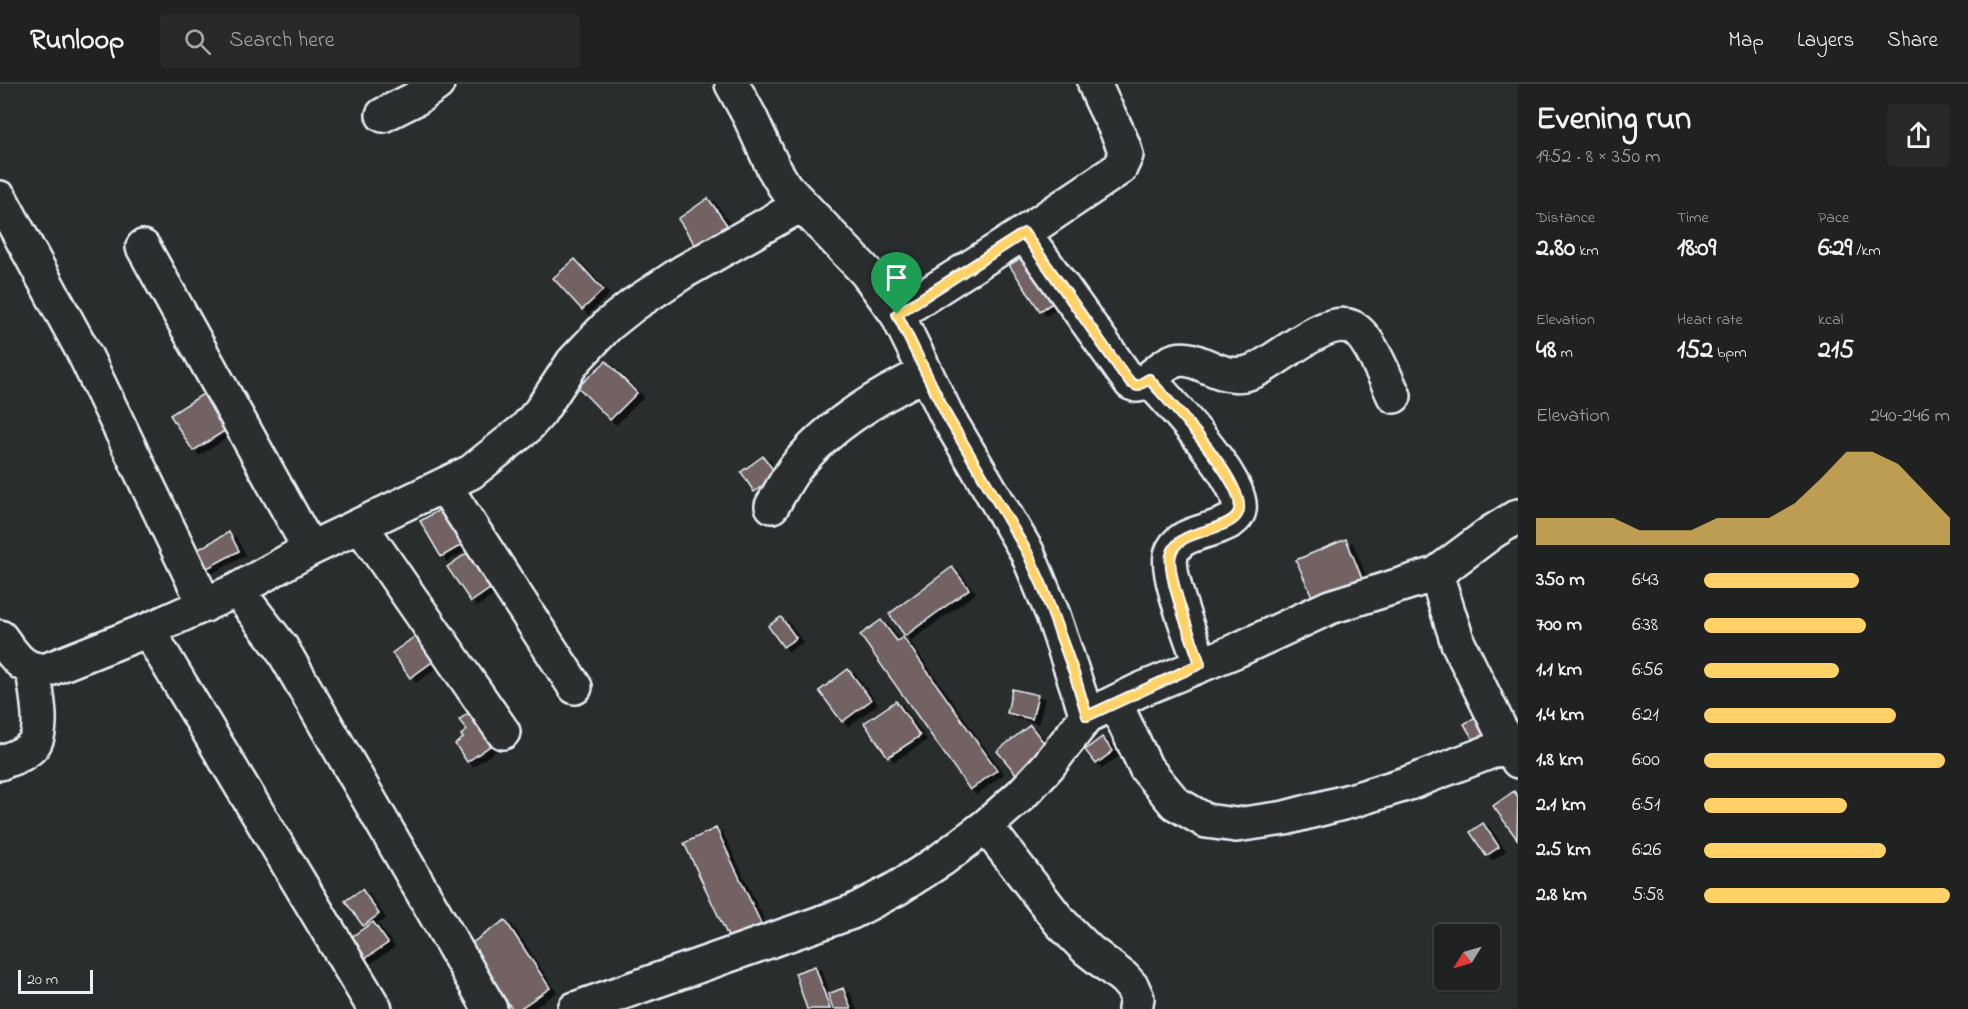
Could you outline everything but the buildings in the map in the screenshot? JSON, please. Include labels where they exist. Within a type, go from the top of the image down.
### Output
[{"type":"street","points":[[383,115],[417,99],[437,84]]},
{"type":"street","points":[[897,314],[1120,168],[1126,155],[1123,140],[1101,101],[1095,84]]},
{"type":"street","points":[[736,85],[773,167],[785,187],[866,272],[897,314],[947,416],[1027,552],[1042,585],[1074,673],[1175,803],[1206,821],[1236,825],[1285,818],[1513,753],[1458,643],[1436,574]]},
{"type":"street","points":[[0,198],[85,355],[205,604]]},
{"type":"street","points":[[0,637],[23,664],[33,671],[47,670],[148,630],[237,590],[310,549],[471,472],[525,429],[540,412],[573,362],[608,325],[682,272],[801,205]]},
{"type":"street","points":[[1024,233],[1126,378],[1137,386],[1172,362],[1184,358],[1226,375],[1253,372],[1320,331],[1336,324],[1350,326],[1361,333],[1394,396]]},
{"type":"street","points":[[143,248],[310,549]]},
{"type":"street","points":[[772,506],[800,461],[828,435],[886,392],[926,373]]},
{"type":"street","points":[[1149,379],[1219,462],[1235,488],[1239,502],[1239,512],[1233,519],[1221,526],[1184,538],[1174,546],[1170,557],[1171,571],[1200,664]]},
{"type":"street","points":[[444,484],[575,687]]},
{"type":"street","points":[[575,1009],[852,912],[896,889],[941,860],[986,826],[1028,787],[1101,710],[1330,607],[1436,574],[1491,532],[1518,516]]},
{"type":"street","points":[[360,525],[503,732]]},
{"type":"street","points":[[237,590],[281,647],[490,1009]]},
{"type":"street","points":[[148,630],[375,1009]]},
{"type":"street","points":[[0,763],[27,750],[36,740],[39,716],[33,671]]},
{"type":"street","points":[[986,826],[1060,922],[1088,950],[1132,987],[1137,998],[1135,1009]]},
{"type":"route","points":[[1024,233],[1131,383],[1137,386],[1149,379],[1196,432],[1235,488],[1239,512],[1233,519],[1221,526],[1184,538],[1174,546],[1170,557],[1171,571],[1200,664],[1087,716],[1042,585],[1027,552],[947,416],[897,314],[1024,233]]}]
